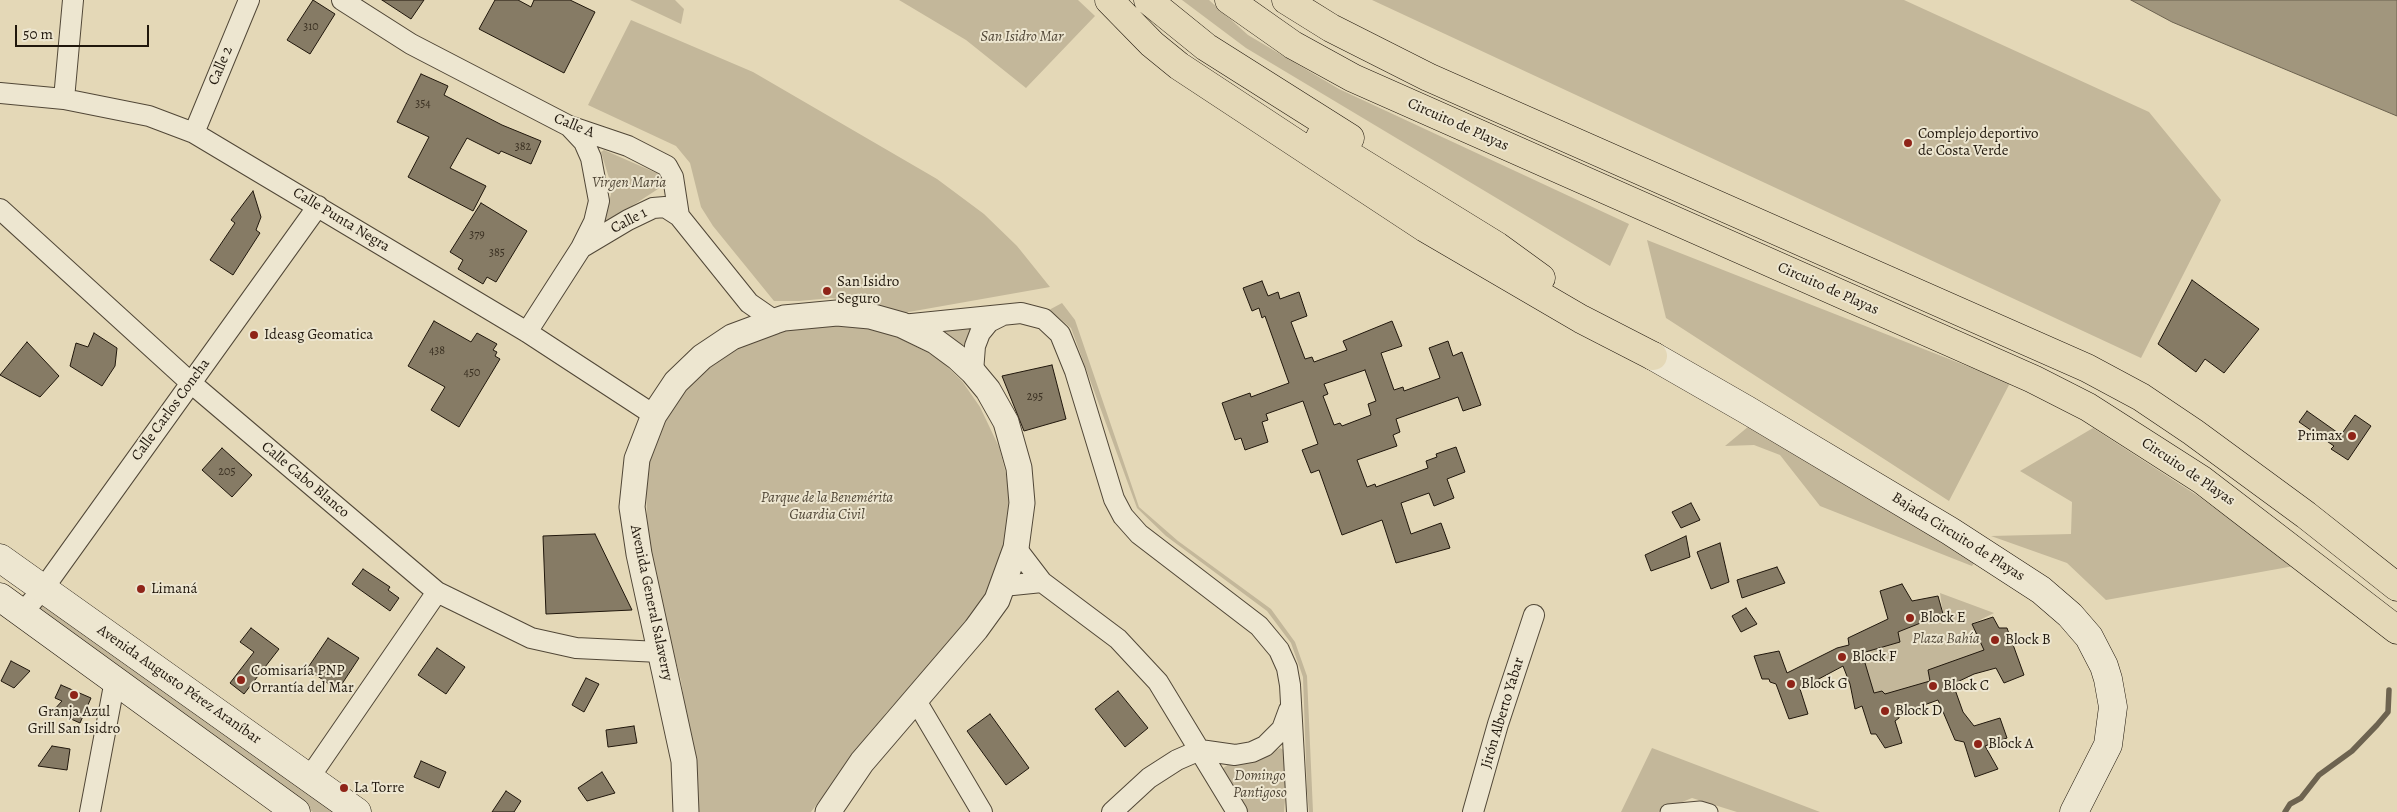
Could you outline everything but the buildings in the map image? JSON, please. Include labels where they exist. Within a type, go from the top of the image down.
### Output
[{"type":"highway","points":[[1109,0],[1152,44],[1179,66],[1426,228],[1581,319],[1653,356]]},
{"type":"highway","points":[[1128,0],[1164,34],[1195,58],[1497,246],[1653,356]]},
{"type":"highway","points":[[1148,0],[1206,47],[1437,192],[1497,246]]},
{"type":"highway","name":"Circuito de Playas","points":[[1229,0],[1293,45],[1353,78],[2033,379],[2088,407],[2202,480],[2397,630]]},
{"type":"highway","points":[[1286,0],[1331,28],[1428,77],[2087,368],[2141,397],[2193,432],[2306,515],[2397,586]]},
{"type":"main road","name":"Bajada Circuito de Playas","points":[[1653,356],[1950,531],[2041,590],[2070,615],[2089,638],[2101,660],[2108,680],[2113,707],[2108,745],[2074,812]]},
{"type":"main road","name":"Avenida Augusto Pérez Araníbar","points":[[0,558],[357,812]]},
{"type":"main road","points":[[11,605],[296,812]]},
{"type":"main road","points":[[176,725],[195,697]]},
{"type":"street","points":[[64,99],[73,0]]},
{"type":"street","name":"Calle 2","points":[[194,133],[249,0]]},
{"type":"street","name":"Calle A","points":[[342,0],[411,44],[569,126],[628,146],[667,166],[672,176],[679,216],[766,324]]},
{"type":"street","name":"Calle Punta Negra","points":[[0,93],[64,99],[149,116],[194,133],[527,332],[654,415]]},
{"type":"street","name":"Calle 1","points":[[527,332],[581,248],[594,222],[599,201],[591,158],[584,142],[569,126]]},
{"type":"street","name":"Calle Carlos Concha","points":[[11,605],[43,589],[318,206]]},
{"type":"street","name":"Calle 1","points":[[581,248],[652,208],[665,207],[679,216]]},
{"type":"street","name":"Calle Cabo Blanco","points":[[0,209],[191,382],[437,592],[531,638],[576,648],[660,652]]},
{"type":"street","points":[[902,325],[1016,312],[1039,316],[1050,323],[1060,334],[1075,371],[1114,499],[1123,516],[1139,534],[1259,626],[1273,641],[1287,668],[1298,812]]},
{"type":"street","name":"Avenida General Salaverry","points":[[686,812],[684,760],[639,554],[632,507],[637,460],[654,415],[676,382],[702,357],[732,337],[784,318],[837,314],[870,316],[902,325],[935,341],[973,372],[999,407],[1014,445],[1019,468],[1022,503],[1016,548],[1004,586],[976,629],[862,762],[828,812]]},
{"type":"street","points":[[973,372],[974,346],[980,333],[989,322],[1004,314]]},
{"type":"street","points":[[1016,548],[1042,582],[1118,639],[1158,682],[1237,812]]},
{"type":"street","points":[[1004,586],[1042,582]]},
{"type":"street","points":[[309,778],[437,592]]},
{"type":"street","name":"Jirón Alberto Yabar","points":[[1473,812],[1498,724],[1534,615]]},
{"type":"street","points":[[90,812],[115,680]]},
{"type":"street","points":[[915,699],[982,812]]},
{"type":"street","points":[[1112,812],[1162,768],[1200,750],[1235,755],[1252,752],[1265,746],[1282,729],[1290,703]]},
{"type":"street","points":[[1668,812],[1700,809],[1710,812]]},
{"type":"green space","points":[[630,0],[675,0],[684,9],[681,24]]},
{"type":"green space","name":"San Isidro Mar","points":[[899,0],[1078,0],[1095,16],[1026,88],[966,40]]},
{"type":"green space","points":[[1182,0],[1209,0],[1248,35],[1339,89],[1629,224],[1610,266],[1246,48]]},
{"type":"green space","name":"Complejo deportivo de Costa Verde","points":[[1372,0],[1904,0],[2149,112],[2221,200],[2141,358]]},
{"type":"green space","points":[[631,20],[753,72],[937,179],[984,214],[1017,246],[1050,287],[903,313],[832,298],[774,301],[713,226],[701,207],[690,163],[676,146],[588,105]]},
{"type":"green space","name":"Virgen Maria","points":[[604,150],[661,175],[661,187],[603,225],[611,194],[609,178],[601,152]]},
{"type":"green space","points":[[1647,240],[2010,383],[1949,501],[1666,318]]},
{"type":"green space","points":[[1062,303],[1075,320],[1139,507],[1178,541],[1271,609],[1295,642],[1307,676],[1313,812],[1309,812],[1307,791],[1303,677],[1291,643],[1267,611],[1166,536],[1137,508],[1071,328],[1049,310]]},
{"type":"green space","name":"Parque de la Benemérita Guardia Civil","points":[[856,324],[897,337],[938,358],[962,381],[980,407],[999,447],[1006,474],[1010,503],[1004,552],[990,591],[942,651],[886,713],[811,812],[697,812],[695,772],[681,681],[655,580],[648,538],[646,489],[649,460],[656,437],[678,399],[705,371],[739,348],[794,327]]},
{"type":"green space","points":[[976,324],[964,345],[956,345],[936,329]]},
{"type":"green space","points":[[1749,426],[1976,560],[1972,566],[1820,506],[1780,455],[1754,445],[1725,446]]},
{"type":"green space","points":[[2093,428],[2198,496],[2294,566],[2106,600],[2067,563],[1991,536],[2071,534],[2072,502],[2020,471]]},
{"type":"green space","name":"Plaza Bahía","points":[[1940,593],[1994,613],[1972,624],[1985,651],[1928,670],[1930,681],[1886,695],[1882,691],[1874,693],[1862,653],[1900,642],[1898,632],[1943,614]]},
{"type":"green space","points":[[41,604],[52,605],[341,812],[313,812],[45,623],[34,611]]},
{"type":"green space","name":"Domingo Pantigoso","points":[[1280,748],[1289,753],[1284,812],[1247,812],[1222,769],[1230,763],[1261,759]]},
{"type":"green space","points":[[1652,748],[1820,812],[1737,812],[1692,798],[1658,812],[1621,812]]},
{"type":"shaded area","points":[[2131,0],[2397,0],[2397,116],[2172,22]]},
{"type":"waterway","points":[[2285,812],[2290,804],[2301,798],[2319,775],[2352,751],[2377,725],[2388,712],[2389,690]]},
{"type":"place","name":"Complejo deportivo de Costa Verde","points":[[1908,143]]},
{"type":"place","name":"San Isidro Seguro","points":[[827,291]]},
{"type":"place","name":"Ideasg Geomatica","points":[[254,335]]},
{"type":"place","name":"Primax","points":[[2352,436]]},
{"type":"place","name":"Limaná","points":[[141,589]]},
{"type":"place","name":"Block E","points":[[1910,618]]},
{"type":"place","name":"Block B","points":[[1995,640]]},
{"type":"place","name":"Block F","points":[[1842,657]]},
{"type":"place","name":"Comisaría PNP Orrantía del Mar","points":[[241,680]]},
{"type":"place","name":"Block G","points":[[1791,684]]},
{"type":"place","name":"Block C","points":[[1933,686]]},
{"type":"place","name":"Granja Azul Grill San Isidro","points":[[74,695]]},
{"type":"place","name":"Block D","points":[[1885,711]]},
{"type":"place","name":"Block A","points":[[1978,744]]},
{"type":"place","name":"La Torre","points":[[344,788]]}]
